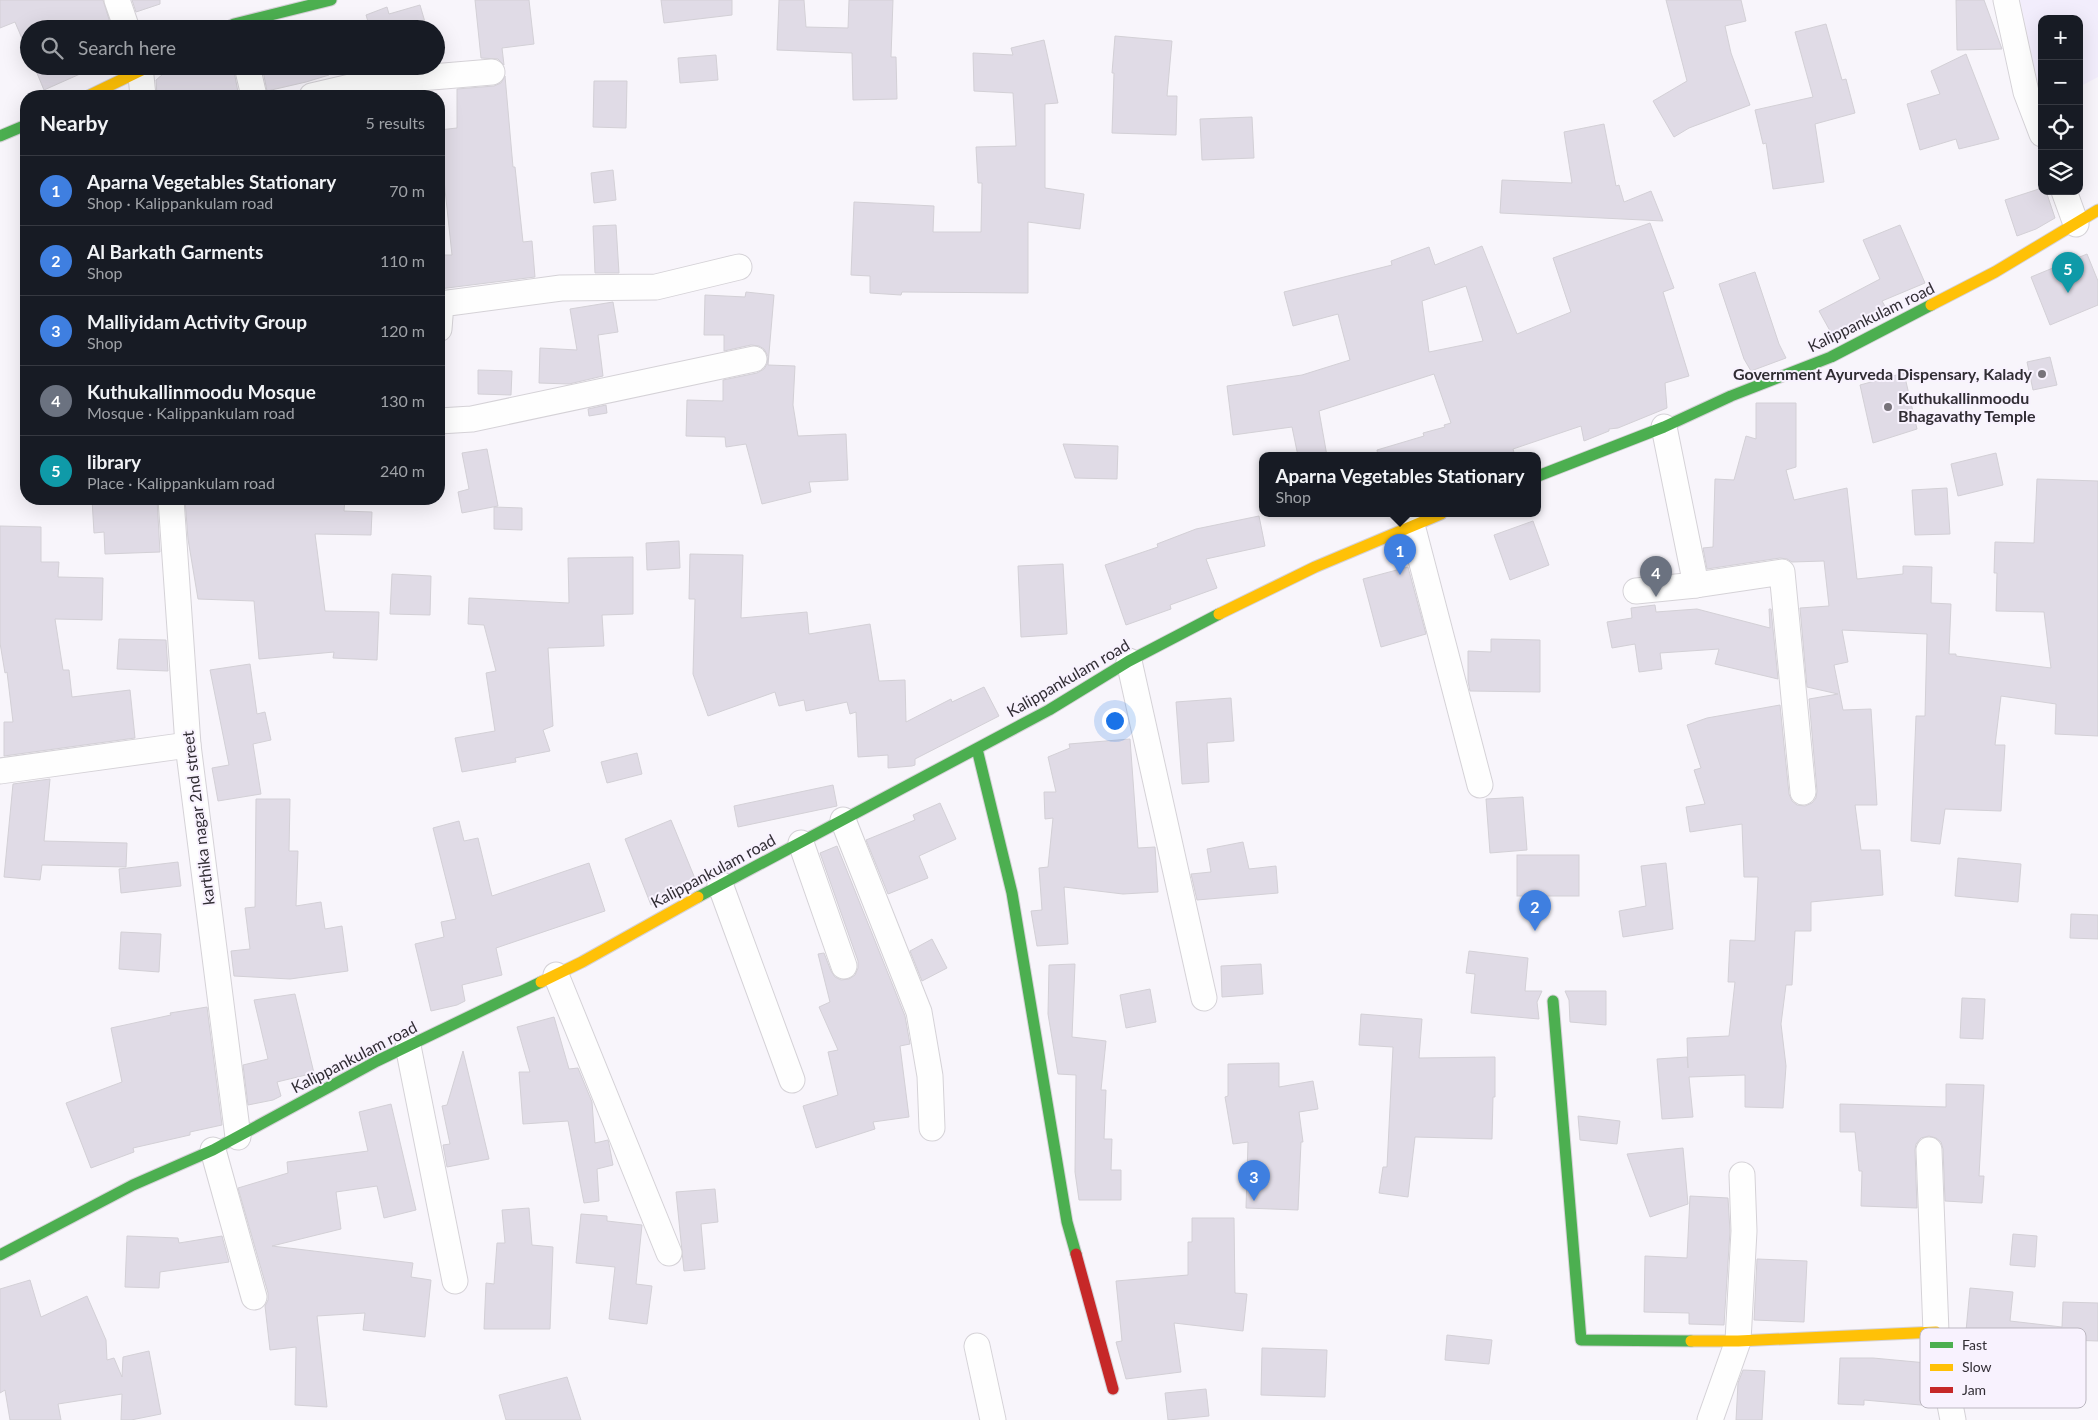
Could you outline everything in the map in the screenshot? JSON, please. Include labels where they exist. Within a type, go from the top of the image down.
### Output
[{"type":"street","points":[[117,0],[124,20]]},
{"type":"street","points":[[257,20],[331,0]]},
{"type":"street","points":[[2006,0],[2026,92],[2038,124]]},
{"type":"street","points":[[340,90],[372,82],[416,87],[492,72]]},
{"type":"street","points":[[100,90],[129,75]]},
{"type":"street","points":[[143,75],[143,90]]},
{"type":"street","points":[[249,75],[253,90]]},
{"type":"street","points":[[0,136],[20,128]]},
{"type":"street","points":[[2068,195],[2092,217]]},
{"type":"street","name":"Kalippankulam road","points":[[1541,475],[1664,426],[1731,396],[1831,357],[1995,272],[2092,217]]},
{"type":"street","points":[[445,303],[561,288],[656,287],[739,267]]},
{"type":"street","points":[[445,421],[472,419],[754,359]]},
{"type":"street","points":[[1664,426],[1696,585]]},
{"type":"street","name":"karthika nagar 2nd street","points":[[171,505],[188,745],[238,1137]]},
{"type":"street","name":"Kalippankulam road","points":[[0,1256],[133,1186],[213,1150],[377,1061],[582,962],[720,884],[801,843],[1049,710],[1129,660],[1191,627],[1306,571],[1433,517]]},
{"type":"street","points":[[1412,525],[1480,784]]},
{"type":"street","points":[[1636,591],[1696,585],[1782,572],[1803,792]]},
{"type":"street","points":[[1129,660],[1204,998]]},
{"type":"street","points":[[0,771],[188,745]]},
{"type":"street","points":[[977,749],[1012,893],[1067,1222],[1113,1389]]},
{"type":"street","points":[[843,820],[919,1012],[930,1076],[932,1128]]},
{"type":"street","points":[[801,843],[844,966]]},
{"type":"street","points":[[720,884],[792,1080]]},
{"type":"street","points":[[556,975],[670,1253]]},
{"type":"street","points":[[1552,1001],[1581,1340],[1738,1340],[1920,1333]]},
{"type":"street","points":[[408,1046],[455,1281]]},
{"type":"street","points":[[213,1150],[254,1297]]},
{"type":"street","points":[[1929,1150],[1936,1328]]},
{"type":"street","points":[[1710,1420],[1738,1340],[1744,1231],[1742,1175]]},
{"type":"street","points":[[977,1346],[993,1420]]},
{"type":"shaded area","points":[[2020,0],[2098,0],[2098,77],[2083,85],[2083,15],[2038,15],[2038,84]]},
{"type":"building","points":[[0,0],[103,0],[109,20],[20,20],[20,34],[15,22],[0,28]]},
{"type":"building","points":[[132,0],[160,0],[160,4],[136,12]]},
{"type":"building","points":[[475,0],[529,0],[534,44],[502,48],[504,65],[498,59],[481,58]]},
{"type":"building","points":[[661,0],[732,0],[732,15],[664,23]]},
{"type":"building","points":[[779,0],[804,0],[806,27],[848,28],[849,0],[893,0],[891,57],[896,57],[897,99],[853,100],[852,53],[777,50]]},
{"type":"building","points":[[1666,0],[1741,0],[1746,21],[1725,26],[1731,53],[1750,105],[1689,128],[1674,137],[1653,101],[1687,81]]},
{"type":"building","points":[[1956,0],[1984,0],[2002,49],[1957,50]]},
{"type":"building","points":[[420,5],[424,20],[368,20],[366,15],[387,7],[389,14]]},
{"type":"building","points":[[1826,24],[1842,80],[1846,79],[1855,113],[1815,124],[1824,182],[1773,189],[1766,143],[1763,144],[1755,110],[1813,97],[1795,32]]},
{"type":"building","points":[[1115,36],[1172,41],[1167,96],[1177,96],[1176,135],[1112,133],[1114,73],[1112,73]]},
{"type":"building","points":[[1044,40],[1058,103],[1045,104],[1045,188],[1084,194],[1080,229],[1028,222],[1028,293],[902,292],[901,295],[870,293],[870,276],[851,275],[854,202],[934,206],[933,232],[981,232],[982,183],[978,183],[976,147],[1016,146],[1013,93],[974,91],[973,53],[1013,55],[1011,48]]},
{"type":"building","points":[[1966,54],[1999,139],[1959,149],[1956,139],[1920,150],[1907,104],[1940,94],[1931,71]]},
{"type":"building","points":[[716,55],[718,80],[680,83],[678,58]]},
{"type":"building","points":[[38,75],[78,75],[44,90]]},
{"type":"building","points":[[162,75],[235,75],[238,90],[157,90],[156,80]]},
{"type":"building","points":[[264,75],[329,75],[306,82],[267,90]]},
{"type":"building","points":[[505,76],[513,167],[515,167],[523,242],[532,241],[535,277],[445,288],[445,255],[452,255],[445,190],[445,129],[457,128],[457,89],[494,86],[501,83]]},
{"type":"building","points":[[594,81],[627,81],[626,128],[593,127]]},
{"type":"building","points":[[1252,117],[1254,158],[1202,160],[1200,119]]},
{"type":"building","points":[[1604,124],[1616,186],[1619,185],[1624,202],[1651,191],[1663,221],[1500,213],[1502,180],[1572,183],[1564,132]]},
{"type":"building","points":[[613,170],[616,200],[594,203],[591,173]]},
{"type":"building","points":[[2038,189],[2038,195],[2047,195],[2055,218],[2036,229],[2017,236],[2005,200]]},
{"type":"building","points":[[1650,223],[1674,288],[1663,292],[1689,376],[1665,383],[1667,408],[1618,428],[1609,429],[1609,431],[1584,441],[1581,426],[1513,449],[1514,452],[1377,452],[1377,450],[1424,436],[1423,433],[1445,427],[1444,425],[1451,423],[1434,374],[1319,411],[1326,452],[1297,452],[1292,427],[1233,435],[1227,386],[1302,375],[1350,360],[1338,314],[1293,326],[1284,292],[1392,265],[1391,261],[1429,247],[1435,265],[1482,246],[1517,334],[1571,312],[1553,258]],"holes":[[[1466,286],[1483,341],[1429,352],[1422,301]]]},
{"type":"building","points":[[616,225],[619,273],[595,273],[593,226]]},
{"type":"building","points":[[1900,225],[1925,283],[1882,301],[1887,310],[1834,338],[1819,311],[1880,279],[1863,240]]},
{"type":"building","points":[[2087,254],[2098,281],[2098,305],[2050,325],[2031,277]]},
{"type":"building","points":[[1755,272],[1779,344],[1786,358],[1751,371],[1744,359],[1719,284]]},
{"type":"building","points":[[746,292],[774,295],[768,365],[795,366],[793,405],[798,436],[846,434],[848,480],[809,482],[811,492],[762,504],[746,444],[726,447],[725,437],[686,436],[687,400],[723,401],[723,380],[757,373],[764,369],[767,364],[768,356],[764,349],[759,346],[751,345],[724,351],[724,335],[704,335],[705,295],[745,297]]},
{"type":"building","points":[[613,302],[618,332],[598,335],[603,376],[569,384],[539,383],[540,348],[577,350],[570,309]]},
{"type":"building","name":"Government Ayurveda Dispensary, Kalady","points":[[2050,357],[2057,385],[2033,390],[2027,362]]},
{"type":"building","points":[[478,370],[512,371],[511,395],[478,394]]},
{"type":"building","name":"Kuthukallinmoodu Bhagavathy Temple","points":[[1904,373],[1917,429],[1873,443],[1860,385]]},
{"type":"building","points":[[1756,403],[1796,403],[1796,467],[1786,470],[1794,500],[1847,488],[1857,579],[1903,574],[1903,566],[1932,567],[1931,603],[1951,604],[1949,654],[1956,654],[1956,656],[2051,668],[2044,612],[1996,611],[1997,573],[1994,573],[1995,542],[2034,543],[2037,479],[2098,481],[2098,736],[2055,734],[2056,704],[2001,696],[1995,745],[2005,745],[2001,811],[1945,809],[1940,844],[1911,841],[1916,716],[1925,716],[1927,634],[1842,630],[1848,662],[1834,665],[1843,710],[1871,709],[1877,805],[1855,805],[1861,850],[1880,850],[1883,895],[1811,902],[1811,931],[1795,931],[1792,985],[1786,985],[1781,1024],[1786,1066],[1783,1108],[1745,1107],[1745,1075],[1689,1077],[1693,1117],[1662,1119],[1657,1059],[1687,1057],[1688,1068],[1687,1038],[1729,1036],[1735,982],[1728,982],[1730,940],[1755,941],[1758,877],[1744,877],[1742,824],[1690,832],[1686,807],[1705,804],[1694,770],[1701,768],[1687,725],[1707,718],[1780,705],[1789,794],[1792,801],[1797,805],[1805,806],[1812,803],[1816,798],[1817,791],[1809,699],[1838,694],[1807,687],[1800,608],[1829,606],[1824,561],[1792,562],[1780,558],[1707,569],[1703,548],[1713,547],[1715,479],[1734,480],[1746,436],[1756,439]]},
{"type":"building","points":[[606,405],[607,413],[589,416],[588,409]]},
{"type":"building","points":[[1063,444],[1118,446],[1117,479],[1075,478]]},
{"type":"building","points":[[487,449],[498,506],[462,513],[458,492],[469,489],[462,453]]},
{"type":"building","points":[[1996,453],[2003,485],[1958,496],[1951,464]]},
{"type":"building","points":[[1947,488],[1950,534],[1915,535],[1912,490]]},
{"type":"building","points":[[92,505],[157,505],[160,552],[105,554],[104,532],[94,533]]},
{"type":"building","points":[[185,505],[344,505],[344,511],[372,512],[371,535],[315,534],[325,611],[379,612],[377,660],[333,658],[334,652],[259,659],[254,601],[198,599],[188,539]]},
{"type":"building","points":[[494,507],[522,508],[522,530],[494,529]]},
{"type":"building","points":[[1259,516],[1265,546],[1206,559],[1217,588],[1170,605],[1171,609],[1126,625],[1105,565],[1158,547],[1157,544],[1196,529]]},
{"type":"building","points":[[1533,521],[1549,565],[1510,580],[1494,535]]},
{"type":"building","points":[[0,526],[41,527],[41,562],[59,562],[58,577],[103,578],[102,620],[55,619],[63,670],[69,670],[72,697],[130,690],[135,738],[4,756],[4,722],[13,722],[7,672],[5,673],[0,643]]},
{"type":"building","points":[[679,541],[680,568],[647,570],[646,543]]},
{"type":"building","points":[[690,554],[743,555],[741,618],[807,612],[809,634],[870,624],[879,681],[905,680],[906,722],[951,699],[952,702],[984,687],[999,716],[915,759],[915,765],[888,768],[888,755],[858,757],[856,712],[850,714],[847,702],[806,711],[804,700],[779,706],[775,692],[708,716],[693,674],[695,599],[689,599]]},
{"type":"building","points":[[633,557],[633,614],[602,615],[604,646],[548,648],[553,726],[543,730],[550,751],[515,758],[516,762],[462,772],[455,738],[495,731],[486,673],[496,671],[484,625],[468,624],[469,598],[569,603],[568,558]]},
{"type":"building","points":[[1063,564],[1067,634],[1021,637],[1018,566]]},
{"type":"building","points":[[1408,567],[1426,634],[1381,647],[1363,579]]},
{"type":"building","points":[[392,574],[431,576],[430,615],[390,614]]},
{"type":"building","points":[[1655,605],[1656,612],[1697,609],[1770,628],[1769,609],[1771,609],[1778,679],[1715,664],[1719,649],[1660,653],[1662,669],[1639,672],[1635,644],[1612,648],[1607,622],[1632,618],[1631,608]]},
{"type":"building","points":[[119,639],[166,640],[168,671],[117,669]]},
{"type":"building","points":[[1491,639],[1540,640],[1540,692],[1470,691],[1468,651],[1491,652]]},
{"type":"building","points":[[250,664],[257,714],[265,712],[271,740],[253,744],[261,794],[218,801],[212,768],[229,765],[210,670]]},
{"type":"building","points":[[1231,698],[1234,741],[1207,743],[1209,782],[1182,784],[1176,702]]},
{"type":"building","points":[[1130,739],[1138,848],[1155,847],[1158,892],[1123,894],[1064,887],[1068,944],[1037,946],[1031,911],[1042,910],[1039,868],[1048,867],[1053,818],[1045,819],[1044,792],[1056,792],[1048,757],[1070,748],[1069,744]]},
{"type":"building","points":[[637,753],[642,774],[607,783],[601,762]]},
{"type":"building","points":[[50,779],[44,841],[127,843],[126,867],[42,865],[40,880],[4,877],[13,784]]},
{"type":"building","points":[[833,785],[837,806],[738,827],[734,806]]},
{"type":"building","points":[[1523,797],[1527,850],[1490,853],[1486,799]]},
{"type":"building","points":[[256,799],[290,799],[289,851],[298,851],[296,906],[321,902],[325,929],[342,926],[348,971],[290,979],[234,976],[231,951],[250,949],[245,908],[255,907]]},
{"type":"building","points":[[940,803],[956,839],[919,856],[928,878],[888,894],[866,840],[915,820],[913,815]]},
{"type":"building","points":[[671,820],[696,881],[651,905],[625,839]]},
{"type":"building","points":[[459,821],[464,841],[478,838],[492,896],[589,863],[605,911],[496,948],[502,975],[462,985],[465,1001],[457,1005],[431,1011],[415,944],[444,937],[441,922],[456,919],[433,828]]},
{"type":"building","points":[[1243,842],[1249,869],[1276,866],[1278,893],[1197,900],[1191,874],[1211,872],[1207,849]]},
{"type":"building","points":[[837,846],[905,1016],[910,1044],[900,1046],[909,1117],[873,1122],[875,1129],[816,1148],[803,1106],[838,1095],[828,1052],[838,1050],[819,1007],[830,1002],[818,954],[824,953],[831,971],[835,977],[841,980],[849,979],[855,975],[858,968],[858,961],[820,853]]},
{"type":"building","points":[[1517,855],[1579,855],[1579,896],[1517,896]]},
{"type":"building","points":[[1958,858],[2021,864],[2018,902],[1955,896]]},
{"type":"building","points":[[178,862],[181,886],[121,893],[119,869]]},
{"type":"building","points":[[1666,863],[1673,929],[1623,937],[1619,911],[1646,906],[1641,866]]},
{"type":"building","points":[[2071,914],[2098,915],[2098,939],[2070,938]]},
{"type":"building","points":[[121,932],[161,934],[159,972],[119,969]]},
{"type":"building","points":[[932,939],[947,968],[922,981],[910,951]]},
{"type":"building","points":[[1469,951],[1528,958],[1525,991],[1542,991],[1537,1002],[1539,1019],[1471,1013],[1475,974],[1466,973]]},
{"type":"building","points":[[1075,964],[1072,1037],[1106,1041],[1101,1090],[1106,1090],[1104,1139],[1112,1139],[1111,1170],[1121,1170],[1121,1200],[1079,1200],[1075,1172],[1076,1075],[1058,1074],[1048,1014],[1049,965]]},
{"type":"building","points":[[1261,964],[1263,994],[1222,997],[1221,966]]},
{"type":"building","points":[[1150,989],[1156,1022],[1126,1028],[1120,995]]},
{"type":"building","points":[[1565,991],[1606,991],[1606,1025],[1570,1022],[1569,1000]]},
{"type":"building","points":[[295,994],[314,1073],[277,1082],[281,1096],[273,1100],[248,1105],[243,1065],[268,1059],[254,1000]]},
{"type":"building","points":[[1962,998],[1985,999],[1983,1039],[1960,1038]]},
{"type":"building","points":[[207,1007],[222,1125],[190,1132],[190,1135],[133,1148],[134,1152],[91,1168],[66,1103],[122,1082],[111,1028],[171,1015],[170,1013]]},
{"type":"building","points":[[1361,1014],[1422,1019],[1419,1058],[1495,1057],[1492,1139],[1415,1137],[1408,1197],[1379,1193],[1383,1167],[1387,1167],[1393,1047],[1359,1045]]},
{"type":"building","points":[[554,1017],[569,1069],[578,1068],[592,1102],[595,1143],[608,1140],[609,1144],[613,1165],[597,1169],[599,1201],[584,1203],[568,1121],[523,1124],[519,1072],[530,1072],[517,1027]]},
{"type":"building","points":[[463,1051],[489,1159],[447,1167],[443,1145],[450,1144],[442,1106],[447,1105]]},
{"type":"building","points":[[1279,1063],[1279,1087],[1313,1081],[1318,1109],[1299,1112],[1303,1142],[1301,1142],[1298,1210],[1246,1208],[1248,1142],[1233,1144],[1225,1097],[1228,1096],[1228,1064]]},
{"type":"building","points":[[1946,1084],[1984,1085],[1979,1176],[1984,1176],[1982,1203],[1945,1201],[1943,1149],[1941,1142],[1929,1136],[1921,1138],[1916,1144],[1915,1150],[1917,1208],[1861,1206],[1862,1171],[1859,1171],[1855,1132],[1840,1132],[1840,1104],[1946,1107]]},
{"type":"building","points":[[391,1104],[416,1210],[384,1218],[377,1186],[336,1192],[341,1229],[272,1246],[413,1263],[411,1277],[431,1280],[425,1337],[363,1330],[365,1313],[317,1316],[327,1407],[295,1405],[296,1347],[270,1350],[265,1306],[268,1300],[268,1293],[238,1188],[288,1173],[287,1162],[368,1151],[359,1112]]},
{"type":"building","points":[[1578,1116],[1620,1121],[1617,1144],[1580,1140]]},
{"type":"building","points":[[1683,1148],[1688,1204],[1650,1217],[1627,1154]]},
{"type":"building","points":[[715,1189],[718,1222],[701,1224],[705,1269],[684,1271],[676,1192]]},
{"type":"building","points":[[1690,1196],[1728,1198],[1730,1231],[1724,1325],[1689,1324],[1689,1313],[1644,1312],[1645,1256],[1687,1258]]},
{"type":"building","points":[[529,1208],[532,1245],[553,1247],[550,1329],[484,1329],[486,1283],[494,1284],[497,1243],[505,1243],[502,1210]]},
{"type":"building","points":[[581,1214],[607,1216],[607,1221],[642,1225],[636,1284],[652,1286],[647,1324],[609,1319],[615,1267],[576,1263]]},
{"type":"building","points":[[1192,1218],[1234,1218],[1235,1293],[1247,1294],[1243,1331],[1174,1323],[1181,1372],[1126,1379],[1116,1342],[1122,1341],[1116,1281],[1188,1275],[1188,1242],[1192,1242]]},
{"type":"building","points":[[2013,1234],[2037,1236],[2035,1267],[2010,1265]]},
{"type":"building","points":[[127,1236],[178,1238],[179,1243],[222,1236],[229,1262],[160,1272],[159,1288],[125,1287]]},
{"type":"building","points":[[1757,1259],[1807,1261],[1804,1322],[1754,1320]]},
{"type":"building","points":[[30,1280],[41,1317],[87,1296],[106,1340],[107,1360],[114,1358],[122,1377],[123,1357],[149,1351],[161,1414],[121,1420],[122,1394],[58,1404],[61,1420],[10,1420],[5,1390],[0,1393],[0,1289]]},
{"type":"building","points":[[1970,1288],[2013,1292],[2010,1321],[2062,1327],[2063,1302],[2098,1303],[2098,1341],[2086,1341],[2086,1328],[1966,1328]]},
{"type":"building","points":[[1447,1335],[1492,1340],[1489,1364],[1445,1360]]},
{"type":"building","points":[[1262,1348],[1327,1350],[1325,1397],[1261,1395]]},
{"type":"building","points":[[1840,1358],[1873,1358],[1920,1362],[1920,1405],[1864,1400],[1864,1405],[1838,1404]]},
{"type":"building","points":[[1743,1370],[1765,1371],[1762,1420],[1736,1420],[1738,1383]]},
{"type":"building","points":[[567,1377],[581,1420],[506,1420],[499,1395]]},
{"type":"building","points":[[1206,1389],[1209,1416],[1168,1420],[1165,1393]]},
{"type":"traffic: fast","points":[[250,20],[331,0]]},
{"type":"traffic: fast","points":[[0,136],[20,128]]},
{"type":"traffic: fast","points":[[1541,475],[1664,427],[1731,396],[1831,357],[1931,305]]},
{"type":"traffic: fast","points":[[698,897],[1049,710],[1129,661],[1219,614]]},
{"type":"traffic: fast","points":[[977,749],[1012,893],[1067,1222],[1076,1254]]},
{"type":"traffic: fast","points":[[0,1255],[133,1185],[213,1150],[377,1061],[541,982]]},
{"type":"traffic: fast","points":[[1553,1001],[1581,1340],[1691,1341]]},
{"type":"traffic: slow","points":[[100,90],[131,75]]},
{"type":"traffic: slow","points":[[1931,305],[1995,272],[2098,210]]},
{"type":"traffic: slow","points":[[1219,614],[1315,567],[1434,517]]},
{"type":"traffic: slow","points":[[541,982],[582,962],[698,897]]},
{"type":"traffic: slow","points":[[1691,1341],[1738,1341],[1920,1333]]},
{"type":"traffic: jam","points":[[1076,1254],[1113,1389]]},
{"type":"place","name":"library","points":[[2068,293]]},
{"type":"place","name":"Government Ayurveda Dispensary, Kalady","points":[[2042,374]]},
{"type":"place","name":"Kuthukallinmoodu Bhagavathy Temple","points":[[1888,407]]},
{"type":"place","name":"Aparna Vegetables Stationary","points":[[1400,575]]},
{"type":"place","name":"Kuthukallinmoodu Mosque","points":[[1656,597]]},
{"type":"place","name":"Al Barkath Garments","points":[[1535,931]]},
{"type":"place","name":"Malliyidam Activity Group","points":[[1254,1201]]}]
